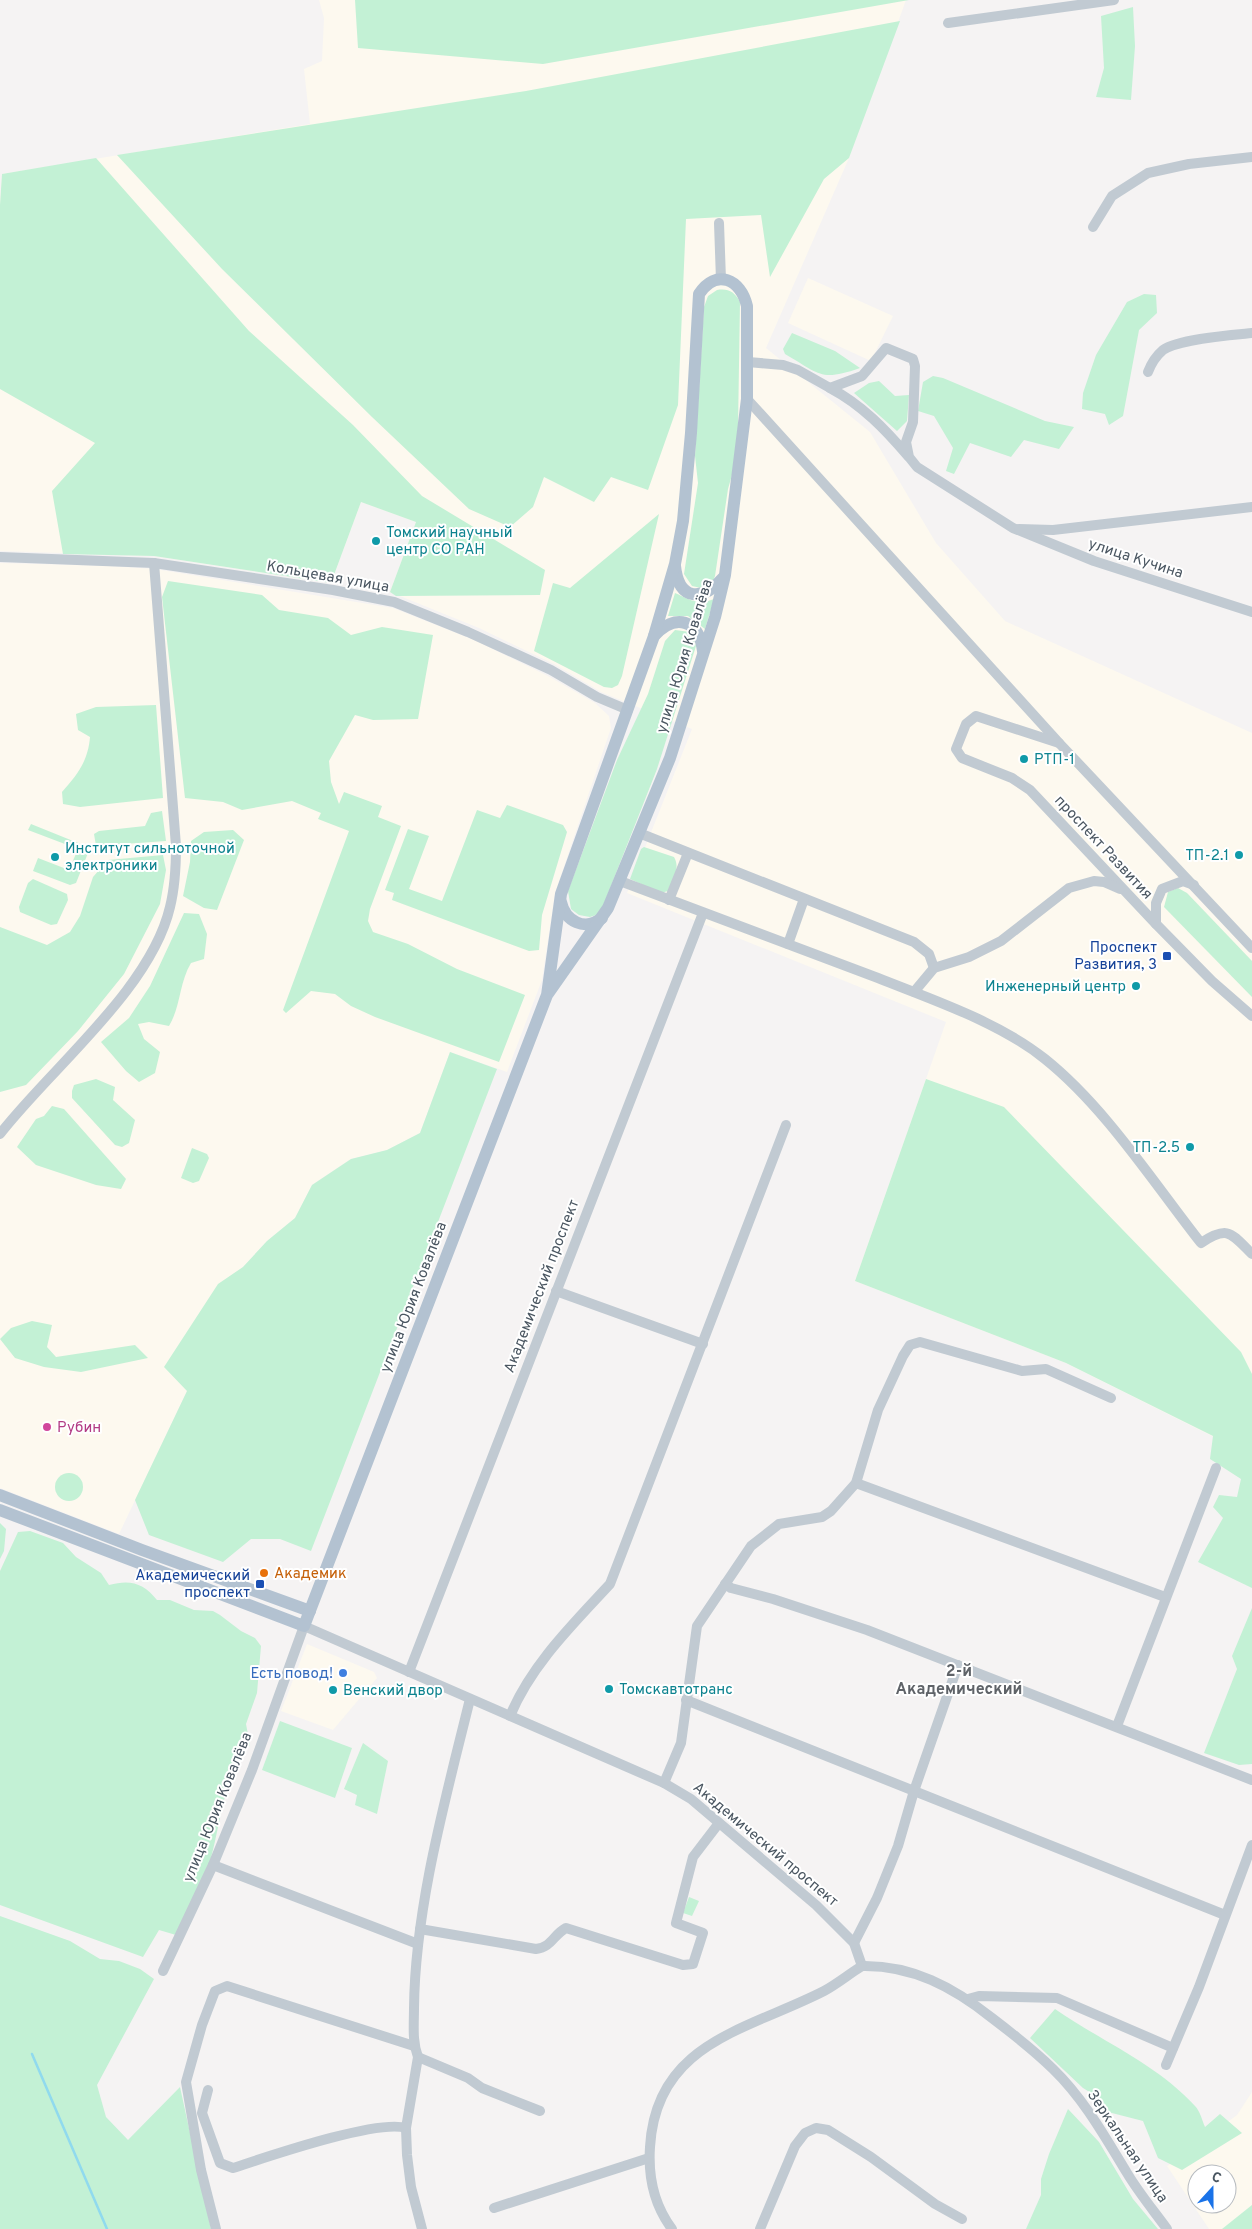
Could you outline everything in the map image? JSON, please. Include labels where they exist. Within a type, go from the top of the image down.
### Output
[{"type":"main road","name":"улица Юрия Ковалёва","points":[[310,1611],[547,995],[561,894],[654,636],[675,564],[683,521],[692,432],[699,294],[711,282],[721,280],[738,285],[744,294],[747,306],[748,362],[747,399],[725,575],[715,617],[670,758],[620,881],[603,917],[547,995]]},
{"type":"main road","points":[[675,564],[680,583],[684,590],[692,594],[702,595],[709,592],[725,575]]},
{"type":"main road","points":[[654,636],[666,624],[674,622],[687,623],[698,632],[703,653]]},
{"type":"main road","points":[[561,894],[565,915],[577,923],[591,924],[603,917]]},
{"type":"main road","points":[[0,1494],[142,1550],[310,1611],[304,1626]]},
{"type":"main road","name":"Академический проспект","points":[[0,1510],[137,1564],[304,1626]]},
{"type":"main road","points":[[137,1564],[142,1550]]},
{"type":"street","points":[[948,23],[1114,0]]},
{"type":"street","points":[[1093,226],[1112,196],[1148,173],[1189,164],[1252,157]]},
{"type":"street","points":[[719,223],[721,280]]},
{"type":"street","points":[[1148,372],[1156,357],[1165,349],[1177,344],[1252,333]]},
{"type":"street","points":[[830,388],[862,376],[886,348],[913,359],[915,366],[913,422],[906,442],[909,457]]},
{"type":"street","name":"улица Кучина","points":[[748,362],[783,365],[798,370],[848,398],[878,422],[917,466],[1013,528],[1094,561],[1252,612]]},
{"type":"street","points":[[747,399],[1060,744],[1252,948]]},
{"type":"street","points":[[1013,528],[1053,530],[1252,507]]},
{"type":"street","points":[[1047,543],[1045,536],[1053,530]]},
{"type":"street","name":"Кольцевая улица","points":[[0,557],[154,563],[333,590],[394,602],[468,632],[551,670],[597,697],[628,710]]},
{"type":"street","points":[[0,1134],[136,978],[157,940],[170,909],[176,873],[176,846],[154,563]]},
{"type":"street","name":"проспект Развития","points":[[1060,744],[976,716],[966,724],[956,749],[962,758],[1012,778],[1030,790],[1156,924],[1212,981],[1252,1016]]},
{"type":"street","points":[[639,834],[914,942],[929,954],[934,968]]},
{"type":"street","points":[[669,900],[688,853]]},
{"type":"street","points":[[914,992],[934,968],[969,957],[1001,941],[1058,896],[1081,883],[1094,880],[1104,882],[1129,895]]},
{"type":"street","points":[[620,881],[914,992],[1007,1034],[1044,1058],[1097,1109],[1201,1243],[1216,1233],[1224,1232],[1232,1234],[1252,1254]]},
{"type":"street","name":"проспект Развития","points":[[1156,924],[1156,902],[1162,889],[1183,881],[1195,886]]},
{"type":"street","points":[[788,944],[804,899]]},
{"type":"street","name":"Академический проспект","points":[[409,1672],[703,912]]},
{"type":"street","points":[[510,1716],[516,1702],[557,1642],[610,1584],[786,1126]]},
{"type":"street","points":[[556,1291],[703,1344]]},
{"type":"street","points":[[664,1782],[681,1743],[697,1626],[751,1546],[770,1529],[779,1524],[822,1517],[831,1511],[856,1482],[878,1410],[898,1365],[910,1345],[920,1342],[1022,1371],[1046,1369],[1111,1398]]},
{"type":"street","points":[[1117,1726],[1216,1468]]},
{"type":"street","points":[[856,1482],[1165,1597]]},
{"type":"street","points":[[725,1584],[731,1588],[773,1599],[867,1630],[1252,1780]]},
{"type":"street","name":"Академический проспект","points":[[304,1626],[664,1782],[691,1799],[816,1905],[854,1943],[862,1966]]},
{"type":"street","name":"улица Юрия Ковалёва","points":[[163,1971],[213,1865],[252,1770],[304,1626]]},
{"type":"street","points":[[854,1943],[877,1898],[898,1846],[914,1792],[958,1665]]},
{"type":"street","points":[[422,2229],[411,2187],[406,2128],[418,2057],[414,2046],[418,1944],[439,1834],[470,1699]]},
{"type":"street","points":[[686,1700],[1226,1915]]},
{"type":"street","points":[[420,1929],[536,1949],[552,1944],[557,1933],[566,1928],[683,1965],[693,1964],[703,1933],[676,1923],[693,1857],[719,1823]]},
{"type":"street","points":[[1166,2065],[1252,1845]]},
{"type":"street","points":[[213,1865],[418,1944]]},
{"type":"street","name":"Зеркальная улица","points":[[862,1966],[885,1965],[915,1973],[968,1999],[1054,2070],[1104,2133],[1128,2175],[1167,2229]]},
{"type":"street","points":[[672,2229],[658,2204],[652,2183],[649,2158],[651,2130],[658,2107],[667,2088],[693,2054],[764,2017],[825,1990],[862,1966]]},
{"type":"street","points":[[216,2229],[201,2170],[186,2082],[202,2025],[215,1991],[227,1986],[414,2046]]},
{"type":"street","points":[[968,1999],[979,1996],[1057,1998],[1172,2048]]},
{"type":"street","points":[[418,2057],[468,2078],[482,2088],[540,2111]]},
{"type":"street","points":[[208,2090],[202,2113],[220,2163],[226,2167],[233,2168],[303,2146],[388,2125],[406,2128]]},
{"type":"street","points":[[760,2229],[795,2146],[805,2133],[816,2128],[828,2130],[871,2157],[934,2204],[962,2219]]},
{"type":"street","points":[[494,2208],[649,2158]]},
{"type":"shaded area","points":[[319,0],[906,0],[849,158],[766,348],[870,432],[936,543],[1005,621],[1252,733],[1252,1456],[1066,1363],[855,1281],[946,1022],[627,893],[692,729],[601,692],[554,664],[479,628],[390,592],[416,522],[361,502],[331,583],[154,556],[0,551],[0,205],[2,174],[310,124],[304,69],[322,61],[324,18]]},
{"type":"shaded area","points":[[808,278],[893,316],[871,361],[788,323]]},
{"type":"shaded area","points":[[0,563],[155,569],[393,608],[474,640],[548,676],[595,703],[609,716],[611,728],[555,893],[542,980],[507,1072],[450,1052],[420,1133],[387,1150],[351,1159],[312,1185],[295,1218],[267,1241],[243,1267],[218,1285],[187,1391],[119,1534],[0,1488]]},
{"type":"shaded area","points":[[307,1644],[374,1672],[377,1678],[333,1730],[281,1711]]},
{"type":"shaded area","points":[[1252,2092],[1252,2229],[1209,2229],[1199,2214],[1237,2214],[1237,2164],[1187,2164],[1187,2196],[1167,2166],[1237,2115]]},
{"type":"green space","points":[[355,0],[909,0],[543,64],[358,48]]},
{"type":"green space","points":[[1133,7],[1135,46],[1131,100],[1096,97],[1104,68],[1101,16]]},
{"type":"green space","points":[[900,21],[849,158],[824,179],[770,277],[761,215],[686,219],[678,405],[648,490],[611,477],[594,502],[544,477],[533,507],[510,527],[469,509],[372,417],[222,269],[117,155],[526,91]]},
{"type":"green space","points":[[96,158],[249,331],[353,425],[422,496],[545,570],[540,595],[396,596],[390,592],[416,522],[361,502],[331,583],[154,556],[63,554],[52,491],[95,443],[0,389],[0,205],[2,174]]},
{"type":"green space","points":[[717,290],[731,292],[740,302],[738,428],[735,464],[728,489],[715,576],[713,581],[701,588],[692,586],[684,574],[698,483],[695,456],[704,307],[708,296]]},
{"type":"green space","points":[[1144,294],[1156,295],[1157,313],[1139,330],[1123,416],[1109,425],[1105,414],[1082,409],[1083,393],[1096,355],[1127,302]]},
{"type":"green space","points":[[792,333],[835,351],[860,368],[836,375],[821,374],[814,371],[785,354],[783,349]]},
{"type":"green space","points":[[933,376],[943,378],[1045,421],[1074,427],[1059,449],[1024,440],[1011,457],[970,443],[954,474],[946,471],[953,448],[934,416],[918,411],[923,382]]},
{"type":"green space","points":[[879,381],[895,396],[909,395],[907,421],[897,431],[854,393],[869,383]]},
{"type":"green space","points":[[659,514],[622,676],[618,685],[612,688],[604,687],[534,651],[553,583],[570,588]]},
{"type":"green space","points":[[168,581],[262,595],[279,610],[328,618],[351,635],[382,627],[433,635],[418,719],[373,720],[355,715],[329,761],[331,782],[339,804],[344,792],[382,806],[378,817],[401,826],[370,909],[368,921],[373,932],[408,944],[457,969],[525,995],[499,1062],[375,1017],[351,1006],[335,994],[311,991],[286,1013],[283,1010],[349,831],[318,819],[321,813],[292,801],[242,810],[223,802],[185,798],[162,597]]},
{"type":"green space","points":[[675,593],[698,602],[714,599],[705,629],[688,616],[668,616]]},
{"type":"green space","points":[[675,630],[690,632],[696,646],[657,769],[603,906],[596,915],[590,917],[579,915],[571,909],[568,891],[617,760],[648,694],[665,641]]},
{"type":"green space","points":[[156,705],[163,798],[80,807],[63,804],[62,792],[81,767],[89,746],[90,737],[78,730],[76,714],[96,707]]},
{"type":"green space","points":[[507,805],[563,825],[567,832],[542,915],[539,950],[529,951],[392,900],[394,893],[385,890],[408,829],[429,836],[409,889],[442,901],[477,810],[500,818]]},
{"type":"green space","points":[[162,811],[166,841],[96,846],[94,834],[99,831],[145,826],[151,813]]},
{"type":"green space","points":[[31,824],[88,847],[88,853],[76,883],[70,885],[33,871],[38,858],[69,870],[78,849],[28,830]]},
{"type":"green space","points":[[233,830],[244,840],[217,910],[204,908],[183,896],[190,862],[191,841],[204,832]]},
{"type":"green space","points":[[644,847],[674,857],[677,866],[674,879],[668,891],[661,893],[630,879],[641,849]]},
{"type":"green space","points":[[163,855],[166,870],[160,904],[124,974],[78,1031],[26,1085],[0,1092],[0,927],[47,945],[70,932],[80,916],[93,877],[108,860]]},
{"type":"green space","points":[[33,879],[67,894],[68,900],[57,924],[51,925],[20,912],[19,907],[28,883]]},
{"type":"green space","points":[[1178,888],[1187,893],[1252,961],[1252,997],[1164,907],[1168,892]]},
{"type":"green space","points":[[184,913],[199,914],[207,934],[204,959],[191,963],[184,978],[176,1011],[169,1026],[149,1022],[138,1024],[144,1039],[160,1052],[155,1073],[139,1082],[126,1071],[101,1042],[129,1018],[150,986]]},
{"type":"green space","points":[[450,1052],[497,1069],[311,1551],[280,1539],[251,1539],[223,1562],[149,1535],[135,1500],[187,1391],[164,1367],[218,1284],[243,1267],[267,1241],[295,1218],[312,1185],[351,1159],[387,1150],[420,1133]]},
{"type":"green space","points":[[96,1079],[115,1087],[113,1100],[135,1120],[129,1143],[122,1147],[115,1145],[72,1098],[74,1085]]},
{"type":"green space","points":[[926,1079],[1004,1107],[1241,1352],[1252,1374],[1252,1588],[1198,1562],[1223,1518],[1213,1507],[1219,1495],[1237,1497],[1241,1479],[1210,1459],[1213,1436],[1066,1363],[855,1281]]},
{"type":"green space","points":[[52,1106],[64,1109],[126,1179],[121,1189],[96,1185],[36,1165],[17,1147],[36,1119],[44,1116]]},
{"type":"green space","points":[[192,1148],[207,1154],[209,1158],[199,1181],[193,1183],[181,1178]]},
{"type":"green space","points":[[32,1321],[52,1325],[47,1347],[56,1357],[135,1345],[148,1358],[81,1372],[44,1367],[15,1358],[0,1339],[11,1328]]},
{"type":"green space","points":[[69,1473],[79,1477],[83,1487],[79,1497],[69,1501],[59,1497],[55,1487],[59,1477]]},
{"type":"green space","points":[[0,1523],[6,1529],[4,1551],[0,1559]]},
{"type":"green space","points":[[30,1531],[63,1543],[76,1557],[101,1573],[109,1585],[124,1582],[136,1584],[142,1586],[157,1600],[170,1600],[194,1610],[213,1611],[241,1631],[255,1638],[261,1646],[257,1693],[246,1724],[250,1745],[233,1772],[206,1874],[176,1935],[159,1930],[143,1957],[0,1905],[0,1571],[18,1532]]},
{"type":"green space","points":[[1252,1608],[1252,1764],[1239,1765],[1204,1753],[1237,1669],[1232,1656]]},
{"type":"green space","points":[[280,1721],[352,1748],[335,1798],[262,1770]]},
{"type":"green space","points":[[363,1743],[388,1761],[377,1814],[355,1805],[357,1795],[344,1789]]},
{"type":"green space","points":[[689,1897],[699,1901],[692,1916],[683,1913]]},
{"type":"green space","points":[[0,1916],[70,1941],[100,1959],[119,1961],[140,1969],[154,1979],[97,2085],[106,2117],[128,2140],[180,2087],[211,2229],[0,2229]]},
{"type":"green space","points":[[1055,2009],[1164,2078],[1197,2108],[1205,2127],[1220,2114],[1242,2133],[1192,2164],[1187,2164],[1187,2167],[1182,2170],[1158,2158],[1143,2121],[1108,2112],[1096,2096],[1083,2088],[1030,2038]]},
{"type":"green space","points":[[1068,2109],[1099,2142],[1133,2199],[1158,2229],[1026,2229],[1041,2195],[1041,2179],[1049,2154]]},
{"type":"green space","points":[[1252,2205],[1252,2229],[1222,2229]]},
{"type":"waterway","points":[[32,2054],[107,2229]]},
{"type":"place","name":"Томский научный центр СО РАН","points":[[376,541]]},
{"type":"place","name":"РТП-1","points":[[1024,759]]},
{"type":"place","name":"ТП-2.1","points":[[1239,855]]},
{"type":"place","name":"Институт сильноточной электроники","points":[[55,857]]},
{"type":"place","name":"Проспект Развития, 3","points":[[1167,956]]},
{"type":"place","name":"Инженерный центр","points":[[1136,986]]},
{"type":"place","name":"ТП-2.5","points":[[1190,1147]]},
{"type":"place","name":"Рубин","points":[[47,1427]]},
{"type":"place","name":"Академик","points":[[264,1573]]},
{"type":"place","name":"Академический проспект","points":[[260,1584]]},
{"type":"place","name":"Есть повод!","points":[[343,1673]]},
{"type":"place","name":"Томскавтотранс","points":[[609,1689]]},
{"type":"place","name":"Венский двор","points":[[333,1690]]},
{"type":"district","name":"2-й Академический","points":[[959,1679]]}]
